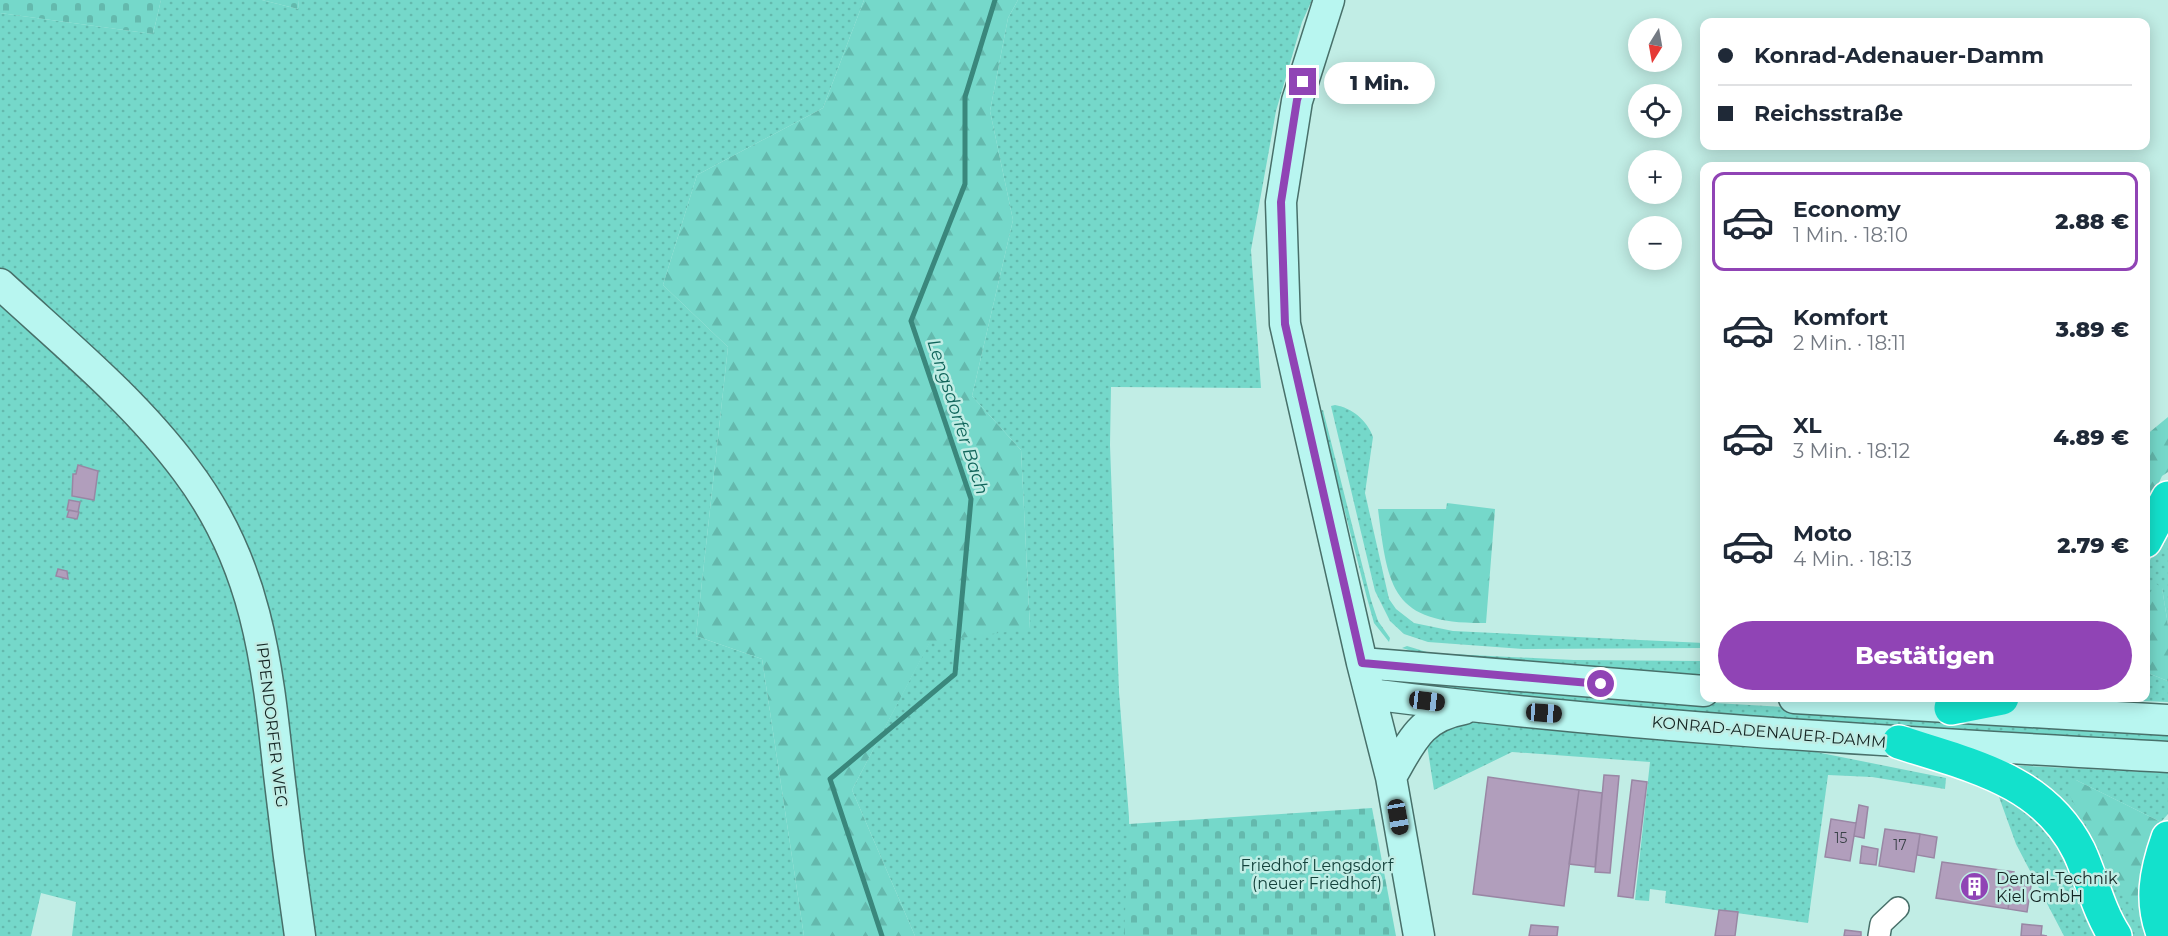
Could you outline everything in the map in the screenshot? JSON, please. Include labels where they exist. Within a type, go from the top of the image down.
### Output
[{"type":"highway","points":[[2150,532],[2168,498]]},
{"type":"highway","points":[[1951,708],[1982,702]]},
{"type":"highway","points":[[1899,742],[1999,775],[2046,805],[2078,850],[2115,936]]},
{"type":"highway","points":[[2163,936],[2157,921],[2155,893],[2158,867],[2168,838]]},
{"type":"main road","points":[[1329,0],[1297,100],[1281,202],[1285,324],[1362,663],[1391,777],[1419,936]]},
{"type":"main road","name":"IPPENDORFER WEG","points":[[0,284],[112,388],[168,447],[188,471],[221,524],[251,598],[265,654],[300,936]]},
{"type":"main road","name":"KONRAD-ADENAUER-DAMM","points":[[1362,663],[1700,691]]},
{"type":"main road","name":"KONRAD-ADENAUER-DAMM","points":[[1370,694],[1473,708],[1899,742],[2168,757]]},
{"type":"main road","points":[[1857,702],[2168,720]]},
{"type":"main road","points":[[1391,777],[1417,732],[1428,722],[1443,713],[1473,708]]},
{"type":"street","points":[[1879,936],[1881,924],[1898,908]]},
{"type":"green space","points":[[0,0],[161,0],[153,34],[0,13]]},
{"type":"green space","points":[[161,0],[262,0],[298,9],[299,0],[864,0],[823,108],[697,175],[663,285],[728,347],[696,636],[762,659],[804,936],[72,936],[76,902],[41,893],[31,936],[0,936],[0,13],[153,34]]},
{"type":"green space","points":[[262,0],[299,0],[298,9]]},
{"type":"green space","points":[[864,0],[1018,0],[1008,18],[990,111],[1013,220],[972,396],[1021,450],[1030,629],[930,642],[852,790],[915,936],[804,936],[762,659],[696,636],[728,347],[663,285],[697,175],[823,108]]},
{"type":"green space","points":[[1018,0],[1312,0],[1302,22],[1276,111],[1251,250],[1261,388],[1111,387],[1110,445],[1119,692],[1129,817],[1131,936],[915,936],[852,790],[930,641],[1030,628],[1021,450],[972,396],[1013,220],[990,111],[1008,18]]},
{"type":"green space","points":[[1331,406],[1347,409],[1358,416],[1367,425],[1373,437],[1365,493],[1389,599],[1396,609],[1414,623],[1453,631],[1700,643],[1700,648],[1523,649],[1428,642],[1404,634],[1390,621],[1375,591]]},
{"type":"green space","points":[[1323,410],[1371,600],[1378,621],[1390,638],[1389,642],[1374,623],[1319,411]]},
{"type":"green space","points":[[2168,417],[2168,472],[2162,476],[2150,502],[2150,432]]},
{"type":"green space","points":[[1447,503],[1495,509],[1486,623],[1455,622],[1431,617],[1414,609],[1401,597],[1392,581],[1386,562],[1378,509],[1446,509]]},
{"type":"green space","points":[[2168,521],[2168,625],[2162,588],[2150,599],[2150,560]]},
{"type":"green space","points":[[2155,583],[2162,588],[2168,625],[2168,681],[2150,674],[2150,594]]},
{"type":"green space","points":[[1407,646],[1430,653],[1574,660],[1700,661],[1700,676],[1429,656],[1402,648]]},
{"type":"green space","points":[[2150,674],[2168,681],[2168,702],[2150,701]]},
{"type":"green space","points":[[1407,678],[1700,702],[2168,730],[2168,745],[2051,739],[1410,692]]},
{"type":"green space","points":[[1456,720],[1801,749],[1946,778],[1945,789],[1872,777],[1828,775],[1808,923],[1665,903],[1666,891],[1650,889],[1649,901],[1635,900],[1650,762],[1512,752],[1434,790],[1426,738]]},
{"type":"green space","points":[[2007,765],[2168,773],[2168,814],[2161,822],[2076,780],[2148,936],[2130,936]]},
{"type":"green space","points":[[2076,780],[2161,822],[2142,879],[2148,936],[2065,787]]},
{"type":"green space","points":[[1999,797],[2026,807],[2057,848],[2102,936],[2064,936],[2016,844]]},
{"type":"green space","name":"Friedhof Lengsdorf (neuer Friedhof)","points":[[1372,808],[1396,936],[1124,936],[1129,824]]},
{"type":"building","points":[[78,465],[98,471],[94,500],[72,496],[73,474],[76,474]]},
{"type":"building","points":[[69,500],[80,502],[78,512],[67,510]]},
{"type":"building","points":[[69,510],[79,512],[77,519],[67,517]]},
{"type":"building","points":[[58,569],[67,571],[68,579],[56,576]]},
{"type":"building","points":[[1604,775],[1619,776],[1610,873],[1595,872]]},
{"type":"building","points":[[1488,777],[1579,790],[1564,906],[1473,894]]},
{"type":"building","points":[[1632,780],[1647,782],[1633,898],[1618,896]]},
{"type":"building","points":[[1579,790],[1602,793],[1595,867],[1569,864]]},
{"type":"building","points":[[1859,805],[1868,807],[1864,838],[1854,836]]},
{"type":"building","points":[[1831,819],[1856,823],[1850,861],[1825,857]]},
{"type":"building","points":[[1885,829],[1920,834],[1914,872],[1879,866]]},
{"type":"building","points":[[1920,834],[1937,837],[1934,858],[1917,855]]},
{"type":"building","points":[[1862,846],[1878,849],[1876,865],[1860,863]]},
{"type":"building","name":"Dental-Technik Kiel GmbH","points":[[1942,862],[2014,872],[2008,909],[1936,898]]},
{"type":"building","points":[[2013,876],[2032,879],[2027,912],[2008,909]]},
{"type":"building","points":[[1719,910],[1738,912],[1735,936],[1715,936]]},
{"type":"building","points":[[2022,924],[2042,926],[2041,935],[2047,936],[2021,936]]},
{"type":"building","points":[[1531,925],[1558,927],[1557,936],[1529,936]]},
{"type":"building","points":[[1845,930],[1861,932],[1861,936],[1844,936]]},
{"type":"waterway","name":"Lengsdorfer Bach","points":[[882,936],[830,779],[955,674],[971,499],[911,321],[965,184],[965,97],[995,0]]},
{"type":"place","name":"Dental-Technik Kiel GmbH","points":[[1975,887]]},
{"type":"route","points":[[1303,82],[1297,100],[1281,202],[1285,324],[1362,663],[1399,664],[1601,684]]}]
